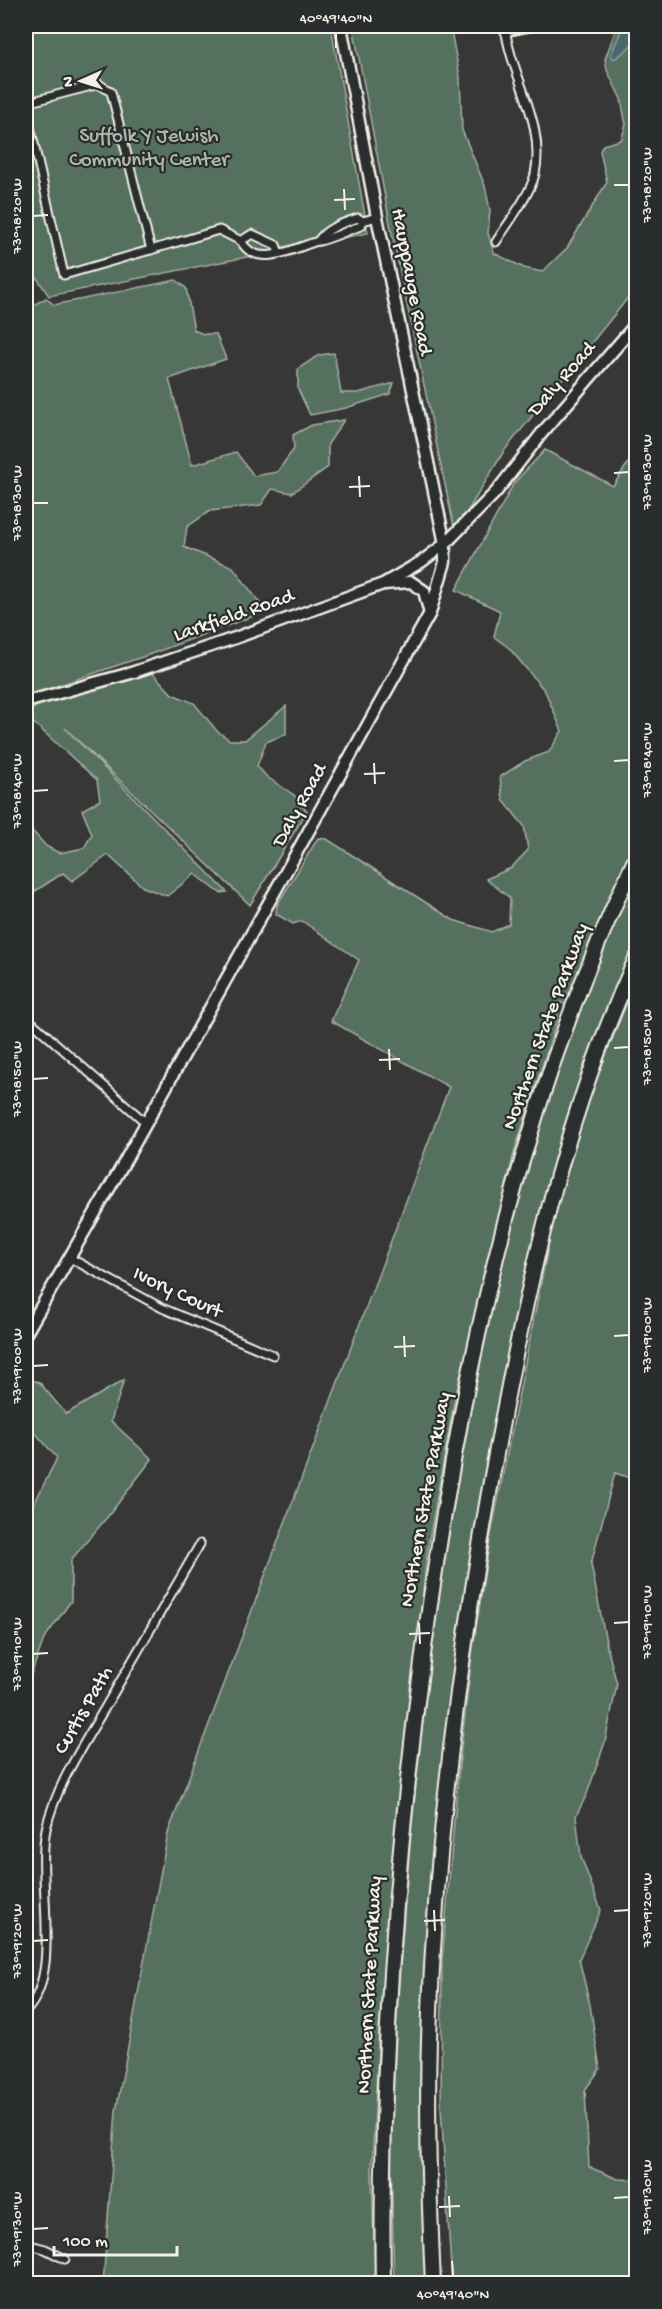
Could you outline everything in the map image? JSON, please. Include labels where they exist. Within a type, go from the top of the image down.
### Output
[{"type":"highway","name":"Northern State Parkway","points":[[383,2283],[386,2063],[401,1843],[422,1666],[453,1460],[482,1314],[503,1227],[528,1140],[576,1001],[636,858]]},
{"type":"highway","points":[[433,2283],[428,2114],[432,1966],[447,1775],[471,1599],[507,1391],[545,1217],[560,1162],[588,1077],[636,959]]},
{"type":"street","name":"Hauppauge Road","points":[[340,26],[445,544]]},
{"type":"street","points":[[496,242],[535,175],[537,153],[531,117],[511,60],[505,29],[535,26]]},
{"type":"street","points":[[26,103],[99,84],[111,92],[151,250]]},
{"type":"street","points":[[26,109],[64,275],[219,230],[241,240],[246,250],[261,257],[273,256],[318,240],[338,225],[358,218],[363,221],[377,217]]},
{"type":"street","points":[[241,240],[252,234],[276,245],[279,253]]},
{"type":"street","name":"Daly Road","points":[[26,1333],[264,913],[430,613],[445,562],[445,544],[496,492],[542,433],[636,324]]},
{"type":"street","name":"Larkfield Road","points":[[26,702],[131,673],[383,584],[425,560],[445,544]]},
{"type":"street","points":[[383,584],[411,582],[424,591],[430,613]]},
{"type":"street","points":[[26,1017],[145,1122]]},
{"type":"street","name":"Ivory Court","points":[[70,1258],[162,1308],[273,1355]]},
{"type":"street","name":"Curtis Path","points":[[26,2011],[32,2005],[42,1986],[46,1965],[43,1854],[46,1830],[53,1806],[75,1760],[200,1544]]},
{"type":"street","points":[[26,2244],[45,2249],[65,2259]]},
{"type":"green space","name":"Suffolk Y Jewish Community Center","points":[[26,26],[331,26],[368,233],[49,296],[26,262]]},
{"type":"green space","points":[[353,26],[450,26],[460,77],[462,130],[485,186],[490,210],[488,233],[494,253],[524,268],[542,272],[567,248],[607,182],[600,151],[603,145],[621,140],[626,125],[621,99],[607,70],[605,59],[617,26],[636,26],[636,288],[504,451],[455,532],[390,224]]},
{"type":"green space","points":[[176,280],[186,288],[194,330],[203,334],[216,334],[226,359],[169,379],[192,465],[236,452],[254,476],[277,472],[294,449],[293,435],[312,425],[344,420],[328,444],[328,467],[292,493],[272,489],[261,505],[210,511],[187,527],[184,547],[233,567],[262,606],[259,614],[33,694],[26,688],[26,282],[32,306],[46,298],[54,305]]},
{"type":"green space","points":[[334,353],[341,393],[358,393],[394,383],[390,394],[346,408],[310,415],[298,389],[298,369],[319,355]]},
{"type":"green space","points":[[545,450],[613,486],[636,451],[636,843],[587,951],[567,1006],[561,1002],[514,1153],[454,1403],[427,1552],[379,2030],[372,2169],[375,2283],[103,2284],[116,2111],[168,1833],[449,1087],[331,1021],[359,960],[302,921],[293,924],[276,914],[277,905],[318,838],[327,839],[453,920],[492,932],[509,924],[510,898],[486,879],[511,868],[528,850],[524,826],[503,800],[500,777],[525,761],[549,752],[562,731],[545,691],[509,648],[494,637],[500,611],[456,590],[514,483]]},
{"type":"green space","points":[[150,670],[172,694],[194,703],[217,731],[230,740],[245,740],[286,706],[286,734],[266,742],[257,766],[267,777],[294,795],[307,811],[250,905],[65,728],[227,892],[220,893],[195,874],[167,896],[143,887],[108,855],[72,881],[63,873],[26,897],[26,824],[46,846],[59,853],[84,848],[92,834],[82,810],[100,800],[97,780],[26,716],[26,713],[40,704]]},
{"type":"green space","points":[[636,873],[636,950],[610,1006],[574,1105],[485,1498],[430,1942],[429,2283],[394,2284],[391,2144],[401,1950],[423,1719],[437,1609],[454,1504],[495,1294],[536,1137],[578,1015]]},
{"type":"green space","points":[[636,980],[636,1480],[615,1473],[591,1564],[607,1647],[617,1684],[605,1742],[587,1794],[576,1816],[581,1857],[601,1910],[579,1959],[590,2005],[600,2069],[585,2090],[589,2167],[618,2179],[636,2180],[636,2283],[452,2284],[441,2108],[442,1961],[459,1765],[472,1654],[489,1545],[558,1196],[592,1090]]},
{"type":"green space","points":[[26,1379],[39,1382],[66,1414],[124,1380],[111,1421],[152,1459],[71,1560],[71,1601],[44,1639],[26,1688],[26,1520],[57,1458],[32,1429],[26,1398]]},
{"type":"water","points":[[623,26],[636,26],[635,37],[627,49],[614,59],[611,55]]}]
